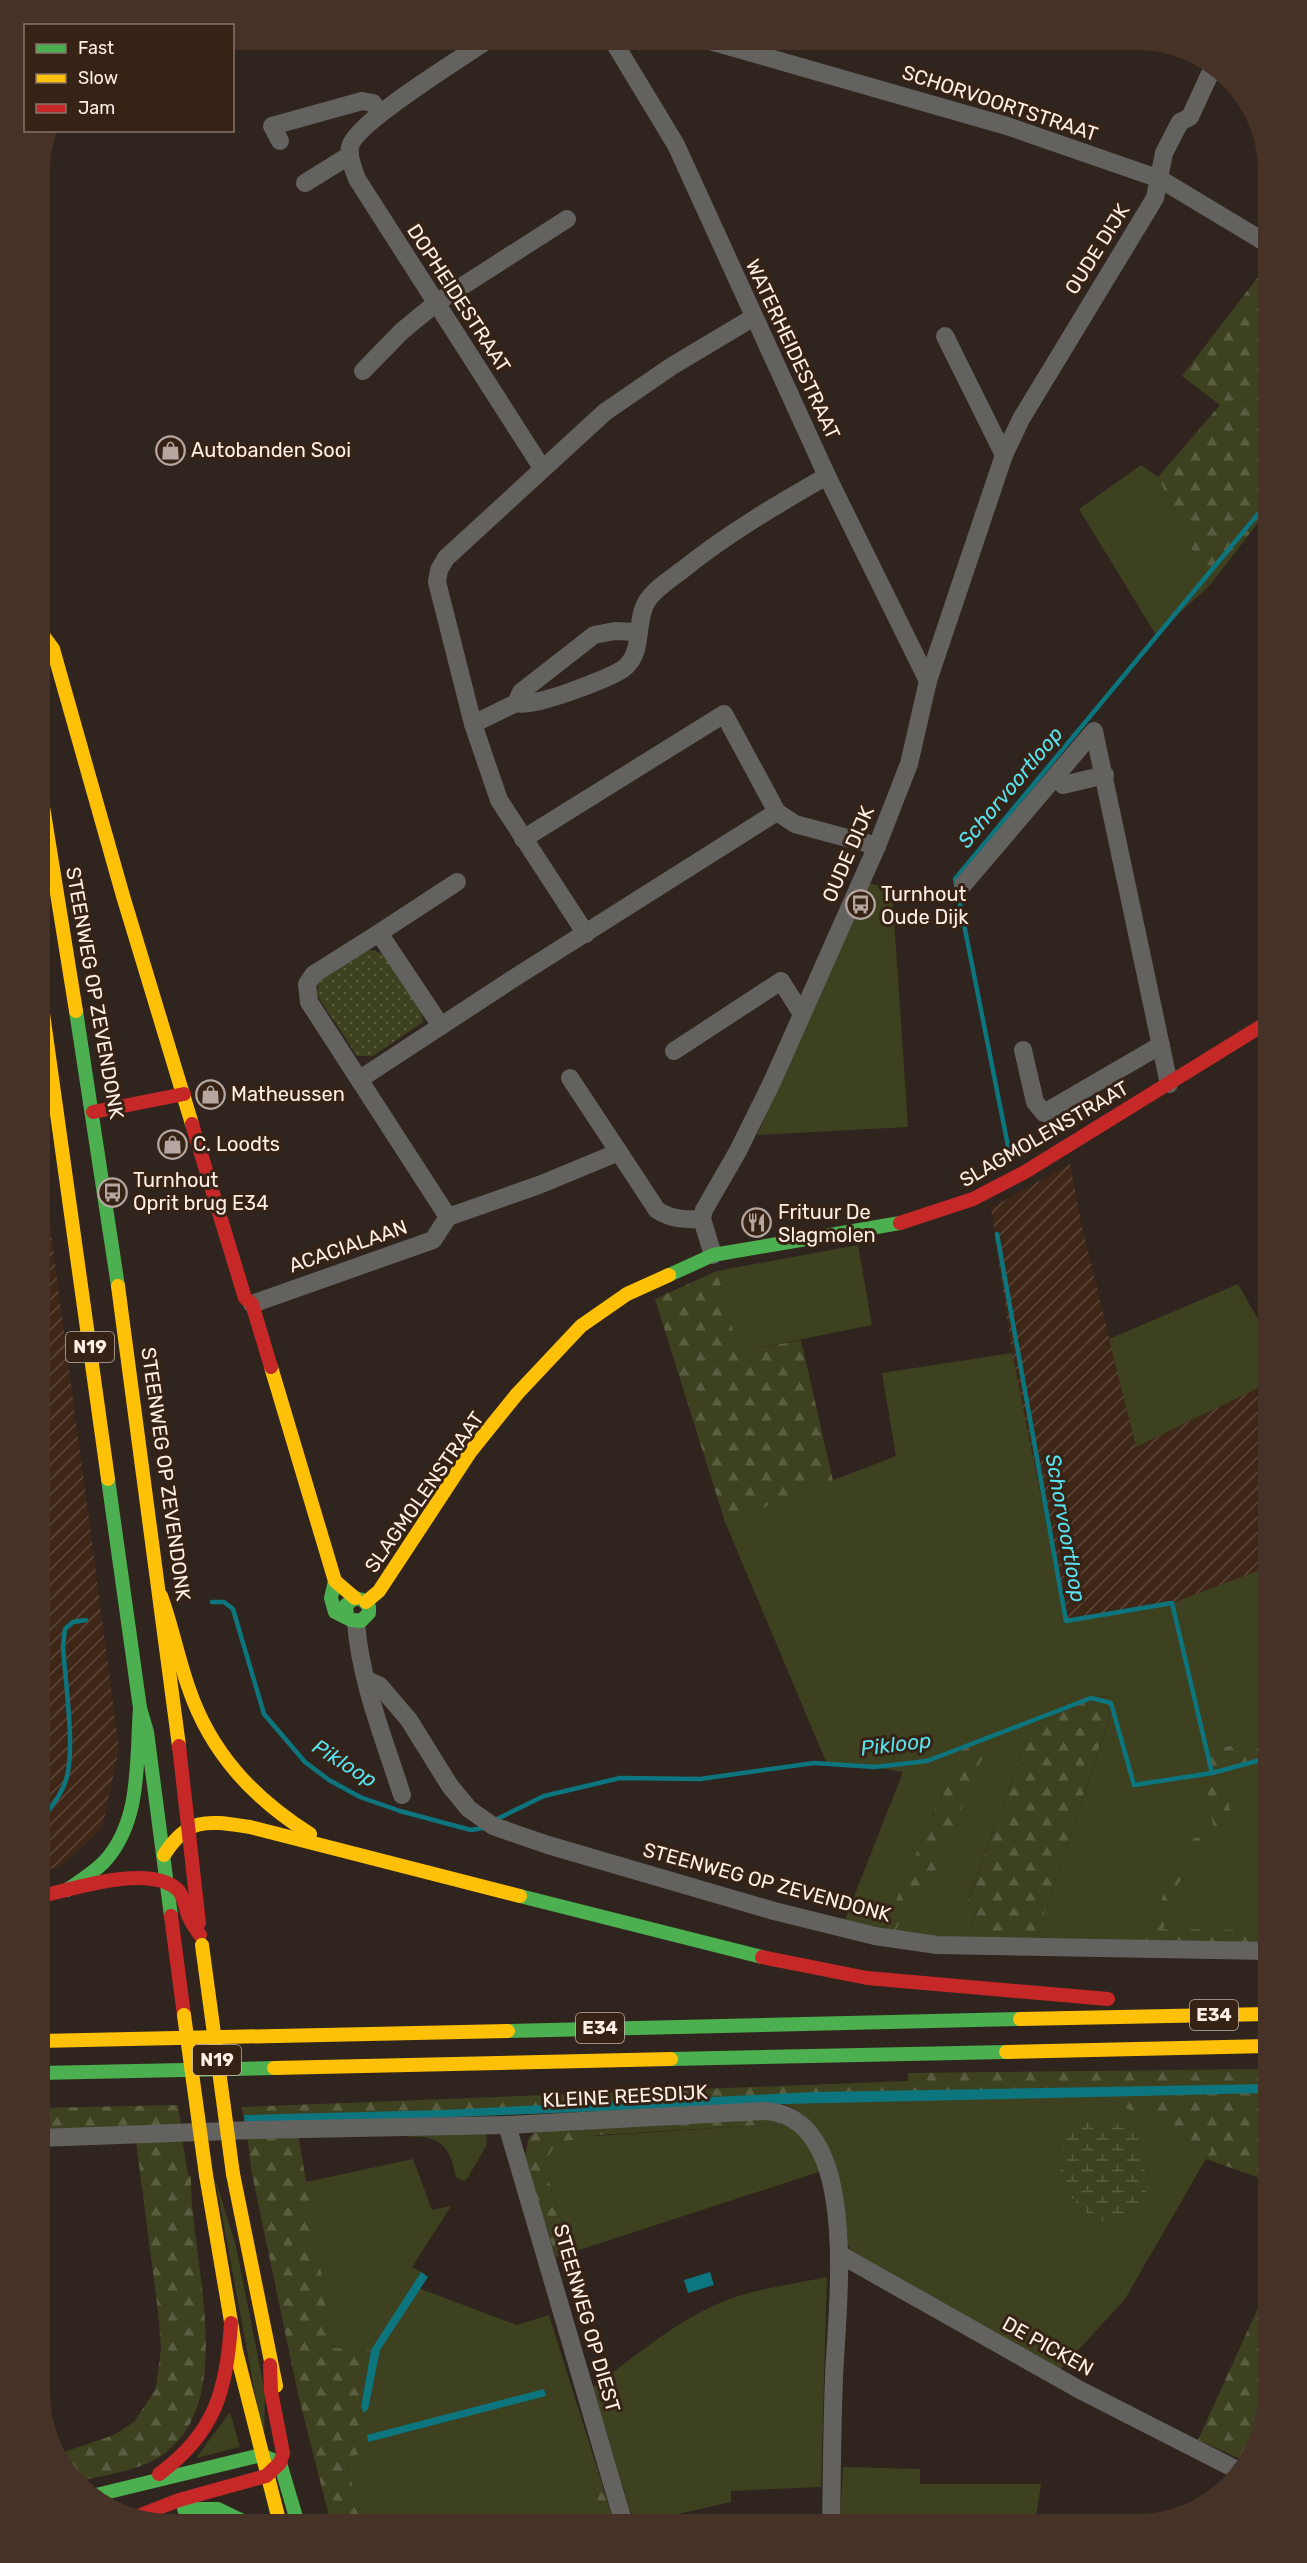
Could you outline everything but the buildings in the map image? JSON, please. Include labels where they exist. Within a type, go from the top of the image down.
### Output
[{"type":"main road","name":"STEENWEG OP ZEVENDONK","points":[[50,646],[245,1298],[252,1304],[335,1581],[331,1590],[335,1612],[351,1619]]},
{"type":"main road","name":"STEENWEG OP ZEVENDONK","points":[[50,677],[66,699]]},
{"type":"main road","name":"STEENWEG OP ZEVENDONK","points":[[50,864],[93,1112],[162,1596],[187,1826],[232,2175],[270,2365]]},
{"type":"main road","name":"SLAGMOLENSTRAAT","points":[[360,1600],[379,1591],[471,1451],[548,1359],[581,1326],[627,1294],[713,1255],[910,1221],[973,1199],[1025,1172],[1258,1028]]},
{"type":"main road","name":"N19","points":[[50,1064],[140,1708],[147,1732],[206,2175],[231,2323],[266,2476],[277,2513]]},
{"type":"main road","points":[[93,1112],[184,1095]]},
{"type":"main road","points":[[335,1581],[360,1600],[369,1613],[362,1621],[351,1619],[346,1605],[360,1600]]},
{"type":"main road","points":[[162,1596],[194,1702],[219,1752],[235,1775],[259,1799],[332,1847]]},
{"type":"main road","points":[[67,1890],[105,1862],[124,1831],[134,1794],[140,1708]]},
{"type":"main road","points":[[164,1855],[173,1839],[187,1826],[205,1821],[250,1827],[760,1957],[867,1978],[992,1991],[1113,2000],[1160,2016]]},
{"type":"main road","points":[[50,1894],[130,1878],[168,1883],[178,1890],[201,1940]]},
{"type":"main road","name":"E34","points":[[50,2041],[1258,2014]]},
{"type":"main road","name":"E34","points":[[50,2073],[1258,2046]]},
{"type":"main road","points":[[50,2085],[119,2071]]},
{"type":"main road","points":[[145,2482],[178,2461],[203,2434],[211,2420],[228,2372],[231,2323]]},
{"type":"main road","points":[[159,2510],[178,2500],[266,2476],[280,2463],[284,2453],[271,2391],[270,2365]]},
{"type":"main road","name":"N19","points":[[270,2365],[295,2458]]},
{"type":"main road","points":[[103,2493],[261,2455],[271,2457],[280,2463],[295,2513]]},
{"type":"main road","points":[[153,2512],[209,2506],[233,2513]]},
{"type":"street","points":[[305,183],[350,151],[356,134],[380,114],[473,50]]},
{"type":"street","name":"WATERHEIDESTRAAT","points":[[619,50],[676,145],[827,476],[928,681]]},
{"type":"street","name":"SCHORVOORTSTRAAT","points":[[741,50],[996,123],[1160,179],[1258,237]]},
{"type":"street","name":"OUDE DIJK","points":[[702,1220],[704,1210],[738,1151],[773,1080],[877,846],[909,764],[928,681],[1004,455],[1032,400],[1155,198],[1164,153],[1180,122],[1190,117],[1210,74]]},
{"type":"street","points":[[279,141],[272,126],[362,101],[373,103],[380,114]]},
{"type":"street","name":"DOPHEIDESTRAAT","points":[[350,151],[357,179],[542,468]]},
{"type":"street","points":[[363,371],[402,331],[436,303],[567,219]]},
{"type":"street","points":[[586,934],[499,800],[473,724],[437,582],[439,570],[446,558],[605,412],[754,318]]},
{"type":"street","points":[[945,336],[1004,455]]},
{"type":"street","points":[[516,703],[522,705],[544,700],[623,669],[636,651],[638,632],[647,602],[656,591],[712,546],[767,509],[827,476]]},
{"type":"street","points":[[473,724],[516,703],[521,692],[594,635],[615,631],[638,632]]},
{"type":"street","points":[[523,839],[724,714],[777,812],[795,824],[877,846]]},
{"type":"street","points":[[963,885],[1094,731],[1169,1084]]},
{"type":"street","points":[[1063,785],[1105,775]]},
{"type":"street","points":[[360,1079],[777,812]]},
{"type":"street","points":[[457,882],[314,974],[307,984],[309,1002],[448,1217],[539,1185],[619,1152]]},
{"type":"street","points":[[379,933],[441,1026]]},
{"type":"street","points":[[674,1051],[781,981],[802,1014]]},
{"type":"street","points":[[1023,1050],[1035,1102],[1044,1113],[1161,1046]]},
{"type":"street","points":[[570,1078],[657,1210],[666,1216],[683,1220],[702,1220],[713,1255]]},
{"type":"street","name":"ACACIALAAN","points":[[252,1304],[433,1240],[448,1217]]},
{"type":"street","name":"STEENWEG OP ZEVENDONK","points":[[351,1619],[402,1794]]},
{"type":"street","name":"STEENWEG OP ZEVENDONK","points":[[367,1680],[380,1686],[409,1720],[450,1786],[469,1809],[493,1826],[548,1845],[774,1911],[875,1936],[937,1945],[1258,1951]]},
{"type":"street","name":"KLEINE REESDIJK","points":[[50,2138],[507,2125],[764,2111],[786,2114],[808,2130],[830,2177],[837,2207],[838,2254],[831,2514]]},
{"type":"street","name":"STEENWEG OP DIEST","points":[[507,2125],[621,2513]]},
{"type":"street","name":"DE PICKEN","points":[[838,2254],[1080,2390],[1232,2467]]},
{"type":"shaded area","points":[[1070,1164],[1081,1222],[1136,1447],[1258,1388],[1258,1571],[1172,1603],[1066,1621],[1012,1353],[991,1208]]},
{"type":"shaded area","points":[[50,1224],[119,1748],[102,1829],[60,1867],[50,1869]]},
{"type":"green space","points":[[1258,277],[1258,523],[1209,586],[1158,477],[1220,405],[1182,376]]},
{"type":"green space","points":[[1141,465],[1158,477],[1209,586],[1156,635],[1079,509]]},
{"type":"green space","points":[[869,883],[892,889],[908,1127],[757,1135]]},
{"type":"green space","points":[[369,949],[385,955],[421,1009],[423,1022],[373,1056],[357,1056],[317,995],[319,979]]},
{"type":"green space","points":[[858,1245],[872,1325],[739,1352],[717,1271]]},
{"type":"green space","points":[[717,1271],[739,1352],[801,1340],[833,1481],[725,1522],[655,1299]]},
{"type":"green space","points":[[1238,1284],[1258,1319],[1258,1388],[1136,1447],[1109,1339]]},
{"type":"green space","points":[[1012,1353],[1066,1621],[1172,1603],[1258,1571],[1258,1739],[1195,1755],[1204,1777],[1213,1826],[1207,1836],[1194,1839],[1171,1875],[1145,1941],[1036,1939],[1112,1709],[1109,1696],[1091,1698],[1034,1720],[968,1899],[980,1905],[965,1939],[895,1932],[916,1888],[963,1745],[884,1928],[844,1922],[903,1772],[875,1767],[827,1764],[725,1522],[896,1456],[882,1373]]},
{"type":"green space","points":[[1110,1696],[1112,1708],[1036,1939],[965,1939],[980,1906],[968,1900],[1034,1720],[1091,1698]]},
{"type":"green space","points":[[1258,1739],[1258,1759],[1221,1769],[1234,1827],[1203,1852],[1178,1884],[1163,1929],[1258,1930],[1258,1943],[1145,1941],[1171,1875],[1194,1838],[1207,1836],[1213,1826],[1204,1777],[1194,1755]]},
{"type":"green space","points":[[988,1744],[929,1886],[916,1888],[895,1932],[884,1928],[963,1745]]},
{"type":"green space","points":[[1258,1759],[1258,1930],[1162,1930],[1178,1884],[1203,1852],[1234,1827],[1221,1769]]},
{"type":"green space","points":[[1258,2069],[1258,2177],[1206,2159],[1211,2150],[1099,2095],[784,2104],[245,2125],[242,2107],[908,2081],[908,2073]]},
{"type":"green space","points":[[1099,2095],[1211,2150],[1125,2299],[1060,2370],[850,2250],[846,2240],[838,2181],[826,2144],[816,2128],[802,2114],[784,2104]]},
{"type":"green space","points":[[178,2105],[181,2125],[50,2132],[50,2108]]},
{"type":"green space","points":[[768,2116],[781,2124],[598,2135],[562,2142],[552,2150],[547,2159],[546,2171],[570,2253],[556,2257],[524,2161],[529,2137],[538,2131]]},
{"type":"green space","points":[[1080,2120],[1113,2122],[1128,2129],[1141,2140],[1141,2158],[1148,2181],[1147,2189],[1136,2211],[1124,2222],[1096,2221],[1071,2197],[1062,2181],[1061,2160],[1065,2139],[1070,2128]]},
{"type":"green space","points":[[781,2124],[801,2130],[822,2171],[570,2253],[546,2171],[547,2158],[552,2149],[562,2142],[579,2137]]},
{"type":"green space","points":[[483,2133],[487,2136],[486,2146],[467,2179],[463,2181],[456,2177],[450,2156],[437,2141],[403,2135]]},
{"type":"green space","points":[[298,2134],[334,2348],[371,2350],[361,2407],[364,2413],[359,2454],[345,2459],[361,2513],[328,2513],[298,2394],[252,2174],[247,2135]]},
{"type":"green space","points":[[182,2138],[188,2175],[191,2176],[192,2207],[205,2319],[206,2357],[201,2392],[190,2423],[170,2449],[161,2456],[139,2467],[87,2480],[65,2452],[114,2435],[134,2422],[156,2389],[161,2348],[136,2141]]},
{"type":"green space","points":[[413,2159],[432,2210],[451,2206],[412,2267],[421,2272],[413,2286],[517,2325],[549,2315],[597,2468],[589,2470],[602,2513],[361,2513],[345,2459],[362,2412],[371,2350],[334,2348],[306,2182]]},
{"type":"green space","points":[[215,2178],[236,2246],[265,2393],[264,2442]]},
{"type":"green space","points":[[827,2277],[821,2487],[731,2491],[731,2502],[680,2514],[631,2513],[593,2387],[683,2322],[715,2305],[756,2291]]},
{"type":"green space","points":[[1258,2308],[1258,2393],[1248,2439],[1238,2458],[1198,2440]]},
{"type":"green space","points":[[230,2412],[240,2447],[196,2458]]},
{"type":"green space","points":[[843,2467],[920,2469],[920,2484],[1041,2484],[1037,2514],[841,2514]]},
{"type":"green space","points":[[597,2468],[611,2513],[602,2513],[589,2470]]},
{"type":"water","points":[[1258,2084],[1258,2093],[784,2104],[245,2125],[244,2115],[443,2110],[814,2092]]},
{"type":"water","points":[[421,2272],[428,2277],[380,2350],[368,2409],[364,2413],[361,2407],[371,2350]]},
{"type":"water","points":[[710,2272],[714,2285],[688,2293],[684,2280]]},
{"type":"water","points":[[544,2389],[546,2396],[368,2442],[367,2435]]},
{"type":"waterway","name":"Schorvoortloop","points":[[1009,1151],[955,879],[1258,514]]},
{"type":"waterway","name":"Schorvoortloop","points":[[997,1234],[1066,1621],[1172,1603],[1212,1773]]},
{"type":"waterway","name":"Pikloop","points":[[212,1602],[224,1602],[233,1609],[264,1714],[305,1762],[329,1780],[360,1797],[400,1811],[471,1830],[483,1828]]},
{"type":"waterway","name":"Pikloop","points":[[50,1808],[62,1789],[69,1763],[70,1730],[63,1646],[65,1629],[73,1622],[86,1620]]},
{"type":"waterway","name":"Pikloop","points":[[497,1819],[544,1796],[620,1778],[700,1779],[814,1763],[875,1767],[927,1761],[1091,1698],[1111,1703],[1134,1785],[1212,1773],[1258,1761]]},
{"type":"traffic: fast","points":[[76,1011],[118,1286]]},
{"type":"traffic: fast","points":[[669,1275],[713,1255],[900,1223]]},
{"type":"traffic: fast","points":[[108,1479],[140,1708],[147,1732],[171,1916]]},
{"type":"traffic: fast","points":[[335,1581],[331,1598],[335,1612],[351,1620],[361,1621],[369,1613],[369,1607],[363,1600],[355,1598],[346,1605],[347,1616]]},
{"type":"traffic: fast","points":[[67,1890],[104,1862],[116,1846],[125,1828],[135,1789],[140,1708]]},
{"type":"traffic: fast","points":[[520,1896],[762,1957]]},
{"type":"traffic: fast","points":[[508,2031],[1020,2019]]},
{"type":"traffic: fast","points":[[671,2059],[1006,2052]]},
{"type":"traffic: fast","points":[[50,2073],[274,2068]]},
{"type":"traffic: fast","points":[[103,2493],[261,2455],[280,2463],[295,2513]]},
{"type":"traffic: fast","points":[[184,2509],[218,2509],[226,2513]]},
{"type":"traffic: slow","points":[[50,645],[192,1124]]},
{"type":"traffic: slow","points":[[50,850],[76,1011]]},
{"type":"traffic: slow","points":[[50,1064],[108,1479]]},
{"type":"traffic: slow","points":[[366,1602],[379,1591],[471,1451],[517,1394],[581,1326],[627,1294],[669,1275]]},
{"type":"traffic: slow","points":[[118,1286],[179,1746]]},
{"type":"traffic: slow","points":[[271,1367],[335,1581],[355,1598]]},
{"type":"traffic: slow","points":[[161,1596],[189,1689],[209,1734],[236,1772],[252,1789],[289,1820],[310,1834]]},
{"type":"traffic: slow","points":[[164,1855],[173,1842],[191,1827],[222,1823],[250,1827],[520,1896]]},
{"type":"traffic: slow","points":[[202,1945],[233,2174]]},
{"type":"traffic: slow","points":[[1020,2019],[1258,2014]]},
{"type":"traffic: slow","points":[[184,2015],[206,2175]]},
{"type":"traffic: slow","points":[[50,2041],[508,2031]]},
{"type":"traffic: slow","points":[[1006,2052],[1258,2046]]},
{"type":"traffic: slow","points":[[274,2068],[671,2059]]},
{"type":"traffic: slow","points":[[233,2174],[276,2386]]},
{"type":"traffic: slow","points":[[206,2175],[236,2351],[277,2513]]},
{"type":"traffic: jam","points":[[900,1223],[973,1199],[1025,1172],[1258,1028]]},
{"type":"traffic: jam","points":[[93,1112],[184,1094]]},
{"type":"traffic: jam","points":[[192,1124],[245,1298],[252,1304],[271,1367]]},
{"type":"traffic: jam","points":[[179,1746],[199,1923]]},
{"type":"traffic: jam","points":[[50,1894],[110,1880],[130,1878],[165,1882],[180,1892],[189,1918],[200,1935]]},
{"type":"traffic: jam","points":[[171,1916],[184,2015]]},
{"type":"traffic: jam","points":[[762,1957],[867,1978],[1108,1999]]},
{"type":"traffic: jam","points":[[159,2474],[193,2443],[214,2408],[226,2369],[231,2323]]},
{"type":"traffic: jam","points":[[150,2511],[179,2500],[266,2476],[280,2463],[283,2453],[271,2391],[270,2365]]},
{"type":"place","name":"Autobanden Sooi","points":[[170,450]]},
{"type":"place","name":"Turnhout Oude Dijk","points":[[860,905]]},
{"type":"place","name":"Matheussen","points":[[210,1094]]},
{"type":"place","name":"C. Loodts","points":[[172,1144]]},
{"type":"place","name":"Turnhout Oprit brug E34","points":[[112,1192]]},
{"type":"place","name":"Frituur De Slagmolen","points":[[757,1223]]}]
